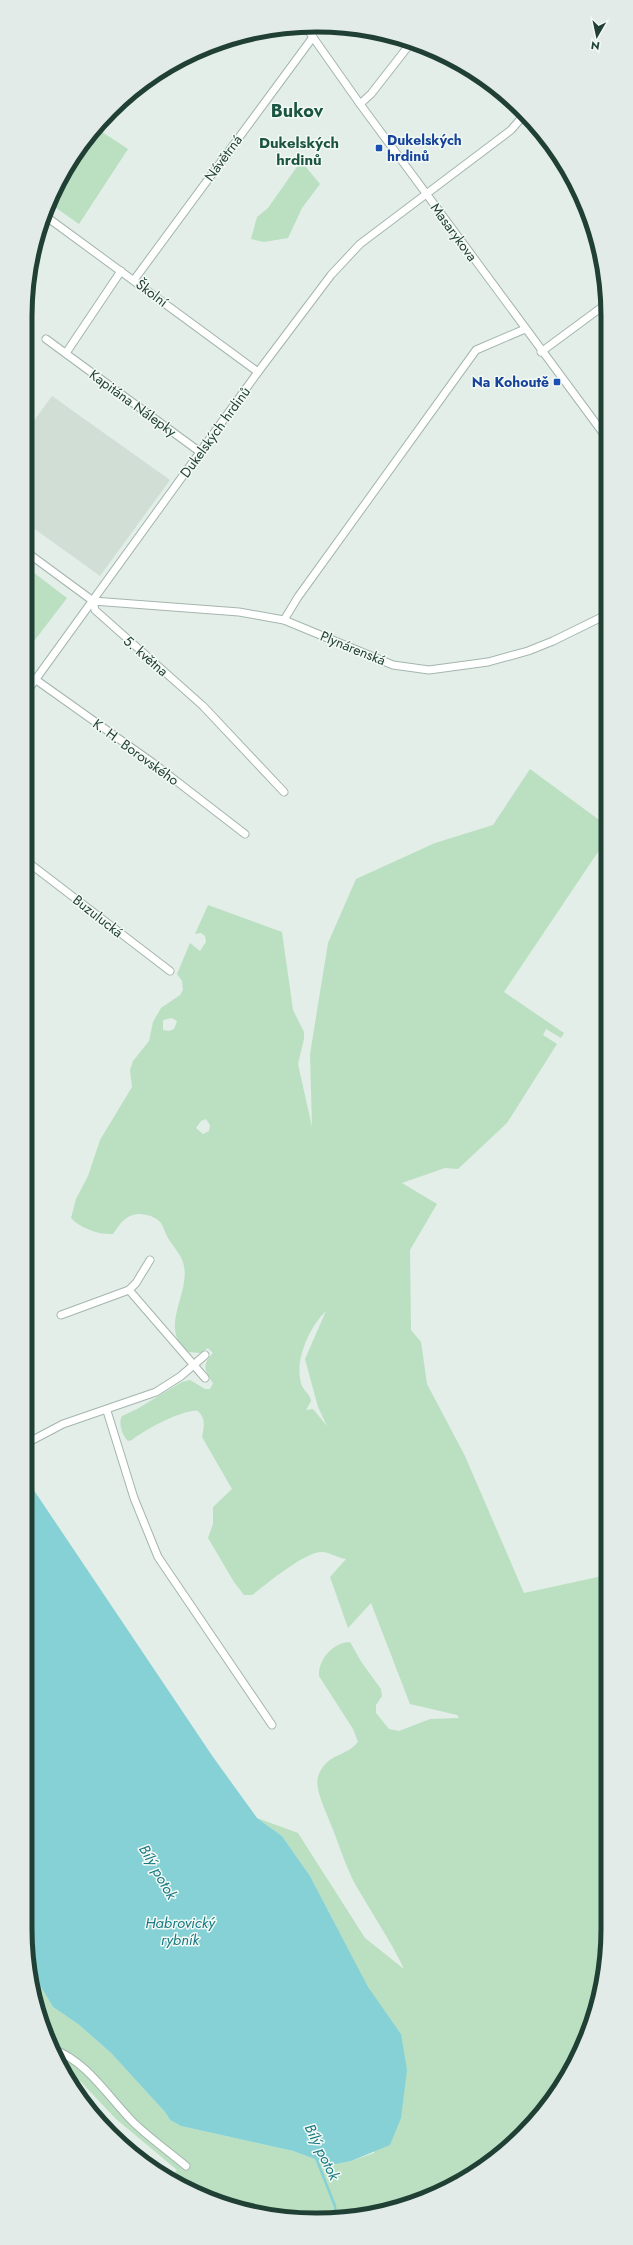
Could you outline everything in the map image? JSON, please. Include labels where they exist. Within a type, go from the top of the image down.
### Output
[{"type":"street","name":"Masarykova","points":[[310,32],[360,104],[541,352],[601,430]]},
{"type":"street","name":"Návětrná","points":[[134,280],[313,37]]},
{"type":"street","points":[[360,104],[371,94],[408,47]]},
{"type":"street","name":"Dukelských hrdinů","points":[[93,600],[258,372],[331,275],[355,249],[426,193],[511,130],[521,118]]},
{"type":"street","name":"Školní","points":[[49,219],[258,372]]},
{"type":"street","points":[[66,353],[121,271]]},
{"type":"street","points":[[541,352],[601,308]]},
{"type":"street","points":[[284,620],[298,597],[476,350],[525,329]]},
{"type":"street","name":"Kapitána Nálepky","points":[[46,339],[200,452]]},
{"type":"street","points":[[32,556],[93,600],[32,685]]},
{"type":"street","name":"Plynárenská","points":[[93,600],[238,612],[284,620],[394,665],[429,670],[488,662],[553,641],[601,617]]},
{"type":"street","name":"5. května","points":[[93,600],[95,610],[203,706],[284,792]]},
{"type":"street","name":"K. H. Borovského","points":[[32,678],[153,763],[245,834]]},
{"type":"street","name":"Buzulucká","points":[[32,865],[170,972]]},
{"type":"street","points":[[61,1315],[129,1290],[136,1283],[150,1260]]},
{"type":"street","points":[[129,1290],[205,1378]]},
{"type":"street","points":[[32,1440],[63,1424],[156,1392],[194,1366],[206,1355]]},
{"type":"street","points":[[107,1410],[134,1498],[158,1557],[272,1725]]},
{"type":"street","points":[[60,2051],[67,2054],[110,2094],[134,2122],[186,2166]]},
{"type":"shaded area","points":[[52,396],[170,480],[100,576],[32,527],[32,423]]},
{"type":"green space","points":[[101,131],[128,149],[79,224],[54,207],[70,174],[80,158]]},
{"type":"green space","points":[[301,161],[320,184],[302,208],[288,238],[264,242],[251,239],[257,217],[268,208]]},
{"type":"green space","points":[[32,571],[67,598],[32,644]]},
{"type":"green space","points":[[530,769],[601,821],[601,847],[504,992],[564,1033],[561,1038],[546,1029],[543,1035],[557,1044],[507,1123],[458,1169],[445,1168],[402,1183],[437,1204],[410,1250],[411,1330],[421,1342],[427,1384],[465,1456],[524,1593],[601,1576],[601,1928],[599,1966],[596,1984],[586,2020],[572,2054],[563,2071],[542,2102],[518,2130],[490,2154],[459,2175],[442,2184],[408,2198],[372,2208],[354,2211],[316,2213],[279,2211],[261,2208],[225,2198],[191,2184],[173,2174],[177,2170],[116,2119],[81,2082],[75,2079],[61,2054],[47,2020],[36,1979],[53,2007],[78,2024],[111,2053],[165,2112],[170,2120],[181,2126],[293,2151],[331,2165],[351,2161],[374,2153],[401,2034],[368,1988],[310,1876],[282,1836],[257,1818],[298,1833],[365,1938],[404,1969],[393,1947],[354,1882],[318,1791],[317,1785],[319,1774],[327,1762],[353,1747],[358,1742],[353,1729],[319,1676],[321,1664],[332,1649],[338,1645],[350,1642],[362,1663],[381,1689],[382,1696],[376,1705],[376,1713],[389,1729],[399,1731],[430,1719],[459,1718],[457,1715],[410,1704],[371,1603],[348,1628],[330,1577],[346,1559],[325,1552],[315,1553],[286,1569],[252,1595],[244,1595],[234,1582],[208,1538],[213,1524],[213,1507],[232,1489],[202,1437],[204,1423],[201,1414],[198,1411],[192,1411],[174,1416],[128,1441],[122,1432],[120,1422],[122,1416],[137,1409],[182,1382],[190,1380],[205,1389],[210,1389],[213,1383],[206,1371],[206,1364],[209,1357],[213,1353],[208,1348],[200,1353],[189,1352],[180,1343],[176,1333],[175,1323],[185,1277],[181,1257],[168,1238],[161,1223],[151,1216],[138,1214],[130,1216],[123,1221],[113,1234],[90,1230],[79,1225],[71,1218],[76,1199],[88,1176],[100,1140],[132,1087],[130,1070],[133,1061],[149,1041],[153,1022],[161,1008],[180,995],[183,990],[182,981],[177,974],[190,943],[200,951],[206,942],[205,936],[201,933],[195,934],[208,905],[282,932],[293,1010],[304,1032],[304,1039],[298,1064],[312,1127],[310,1054],[328,943],[356,879],[435,843],[493,825]],"holes":[[[172,1018],[177,1021],[174,1029],[169,1031],[163,1030],[163,1020]],[[206,1119],[210,1125],[209,1131],[203,1134],[196,1128],[201,1121]],[[326,1311],[305,1359],[318,1407],[327,1426],[313,1409],[306,1410],[311,1401],[310,1397],[302,1386],[300,1377],[301,1356],[304,1346],[314,1326]]]},
{"type":"water","name":"Habrovický rybník","points":[[32,1487],[213,1757],[257,1818],[282,1836],[310,1876],[368,1987],[401,2034],[407,2070],[401,2118],[390,2145],[351,2161],[331,2165],[293,2151],[181,2126],[170,2120],[165,2112],[111,2053],[78,2024],[53,2007],[36,1979],[32,1928]]},
{"type":"waterway","name":"Bílý potok","points":[[316,2158],[335,2206],[336,2212]]},
{"type":"place","name":"Dukelských hrdinů","points":[[379,148]]},
{"type":"place","name":"Na Kohoutě","points":[[557,382]]},
{"type":"district","name":"Bukov","points":[[297,111]]},
{"type":"district","name":"Dukelských hrdinů","points":[[299,152]]}]
